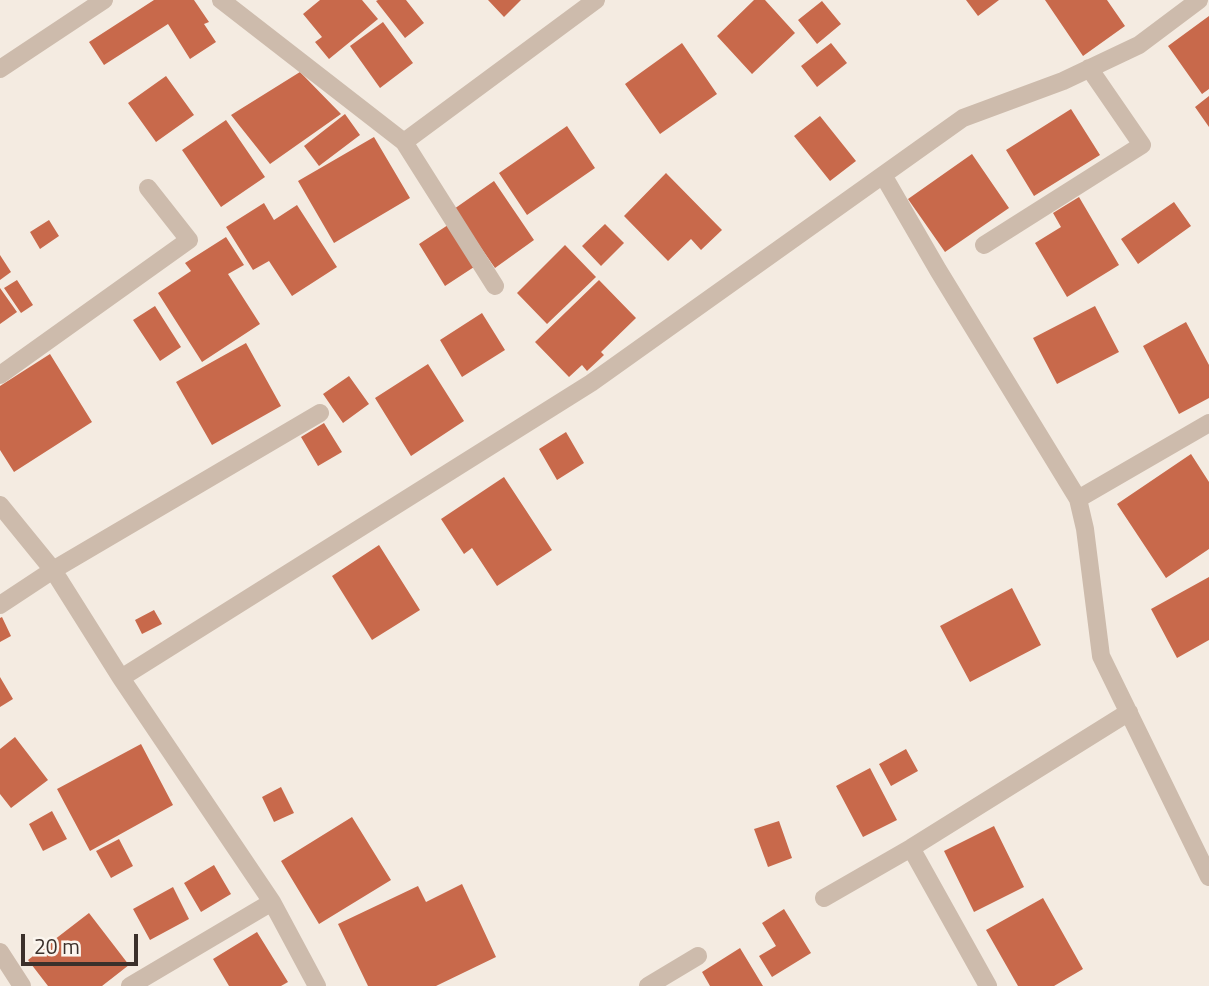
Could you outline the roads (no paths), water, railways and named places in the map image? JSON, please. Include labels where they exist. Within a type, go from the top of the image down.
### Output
[{"type":"street","points":[[0,69],[104,0]]},
{"type":"street","points":[[221,0],[404,142],[495,286]]},
{"type":"street","points":[[404,142],[596,0]]},
{"type":"street","points":[[121,678],[592,383],[963,118],[1063,81],[1139,45],[1199,0]]},
{"type":"street","points":[[984,246],[1142,145],[1089,68]]},
{"type":"street","points":[[883,175],[938,270],[1079,499],[1101,656],[1209,877]]},
{"type":"street","points":[[0,375],[188,240],[148,188]]},
{"type":"street","points":[[0,605],[53,570],[320,412]]},
{"type":"street","points":[[1079,499],[1209,423]]},
{"type":"street","points":[[0,505],[53,570],[121,678],[272,902],[317,986]]},
{"type":"street","points":[[824,898],[911,848],[1129,712]]},
{"type":"street","points":[[911,848],[988,986]]},
{"type":"street","points":[[130,986],[272,902]]},
{"type":"street","points":[[0,952],[22,986]]},
{"type":"street","points":[[648,986],[698,956]]}]
